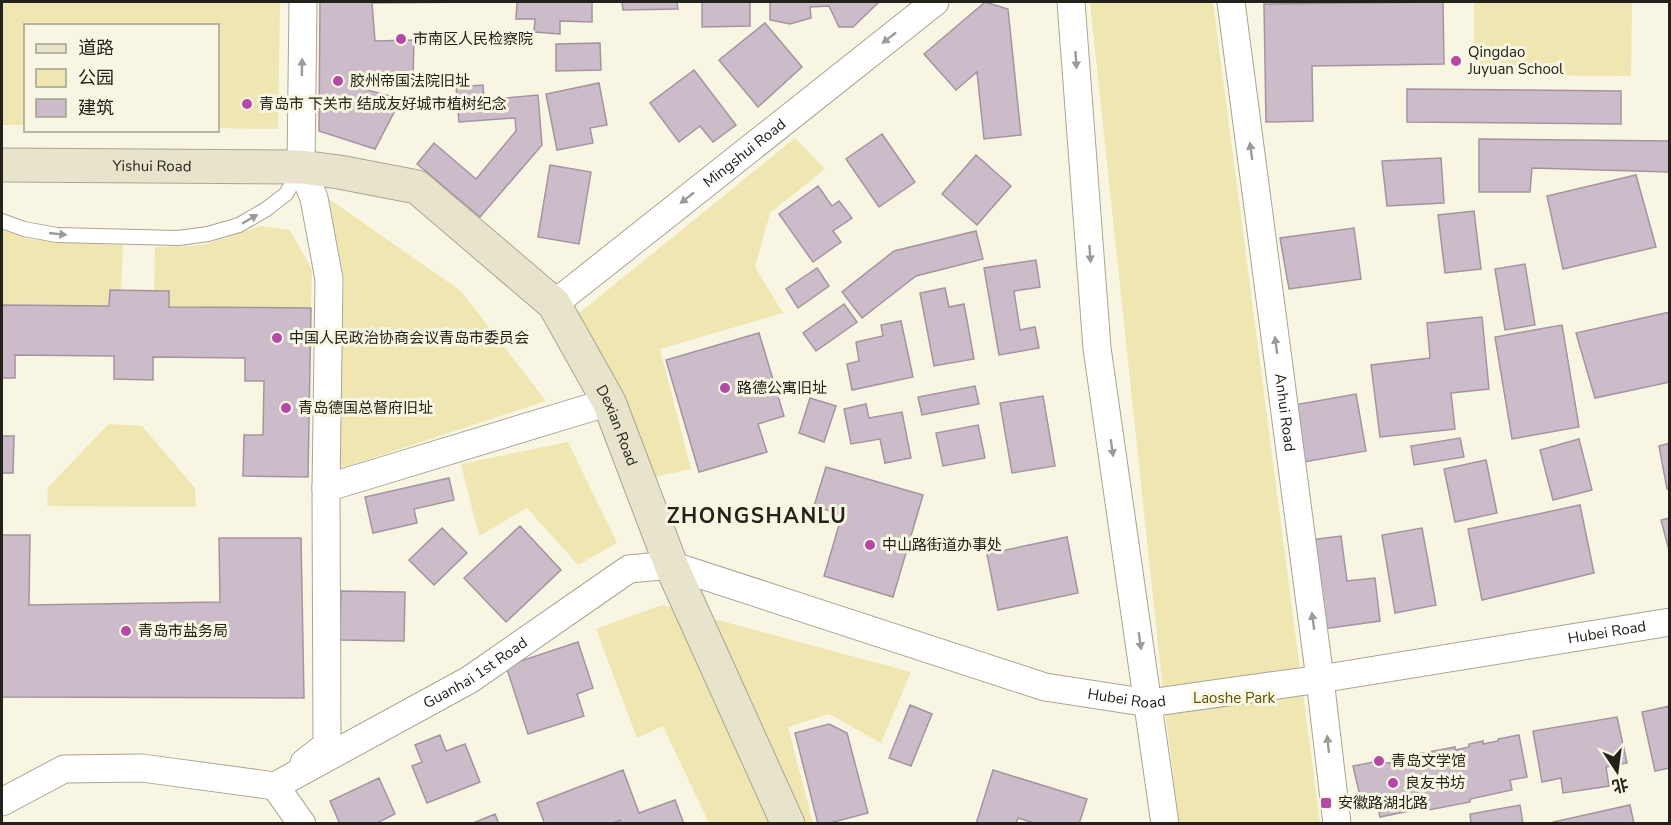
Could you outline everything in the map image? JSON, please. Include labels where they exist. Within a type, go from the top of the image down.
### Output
[{"type":"street","points":[[2,802],[64,769],[142,768],[275,786],[327,745],[326,488],[329,279],[314,198],[302,167],[303,2]]},
{"type":"street","name":"Mingshui Road","points":[[554,304],[935,2]]},
{"type":"street","points":[[1071,2],[1097,348],[1149,703],[1164,824]]},
{"type":"street","name":"Anhui Road","points":[[1231,2],[1320,679],[1336,824]]},
{"type":"street","name":"Yishui Road","points":[[2,165],[302,167]]},
{"type":"street","name":"Dexian Road","points":[[302,167],[417,187],[554,304],[609,402],[672,565],[788,824]]},
{"type":"street","points":[[326,488],[609,402]]},
{"type":"street","name":"Hubei Road","points":[[672,565],[1045,687],[1149,703],[1320,679],[1670,622]]},
{"type":"street","name":"Guanhai 1st Road","points":[[275,786],[469,680],[629,569],[672,565]]},
{"type":"street","points":[[275,786],[302,824]]},
{"type":"lane","points":[[2,221],[24,229],[57,235],[178,238],[208,234],[239,225],[265,210],[286,194],[302,167]]},
{"type":"green space","points":[[2,2],[280,2],[278,129],[219,128],[219,24],[24,24],[24,125],[2,125]]},
{"type":"green space","name":"Laoshe Park","points":[[1090,2],[1213,2],[1320,823],[1179,823]]},
{"type":"green space","points":[[1474,2],[1632,2],[1631,76],[1474,75]]},
{"type":"green space","points":[[795,138],[825,169],[770,213],[755,267],[783,313],[660,349],[691,469],[654,477],[577,315]]},
{"type":"green space","points":[[329,199],[461,291],[546,401],[339,469],[344,280]]},
{"type":"green space","points":[[261,226],[290,230],[312,270],[311,308],[169,307],[154,291],[155,247],[203,245]]},
{"type":"green space","points":[[2,230],[29,239],[123,245],[121,290],[110,290],[109,306],[2,305]]},
{"type":"green space","points":[[109,424],[142,426],[195,488],[196,507],[47,506],[48,487]]},
{"type":"green space","points":[[568,442],[617,543],[578,565],[527,508],[479,536],[461,464]]},
{"type":"green space","points":[[662,605],[911,672],[881,743],[829,714],[788,727],[813,823],[709,823],[663,726],[637,738],[596,629]]},
{"type":"building","name":"胶州帝国法院旧址","points":[[320,2],[483,2],[372,3],[375,41],[414,40],[413,75],[360,74],[356,87],[401,99],[375,149],[319,131]]},
{"type":"building","points":[[517,2],[592,2],[592,22],[560,21],[560,34],[534,32],[535,19],[516,19]]},
{"type":"building","points":[[622,2],[677,2],[678,9],[623,10]]},
{"type":"building","points":[[702,2],[750,2],[750,26],[702,27]]},
{"type":"building","points":[[770,2],[879,2],[853,27],[839,27],[829,6],[810,7],[811,18],[790,24],[770,20]]},
{"type":"building","points":[[985,2],[1008,9],[1021,135],[984,139],[977,72],[956,90],[924,54]]},
{"type":"building","points":[[1443,2],[1444,64],[1312,66],[1313,121],[1266,122],[1264,4]]},
{"type":"building","points":[[765,23],[802,67],[758,107],[719,60]]},
{"type":"building","points":[[600,43],[601,70],[556,71],[556,44]]},
{"type":"building","points":[[694,70],[736,125],[713,142],[700,126],[679,142],[650,103]]},
{"type":"building","points":[[599,83],[607,125],[590,128],[593,143],[557,150],[546,94]]},
{"type":"building","points":[[483,85],[484,100],[538,95],[542,145],[480,217],[417,164],[434,143],[476,179],[516,131],[515,118],[459,122],[456,87]]},
{"type":"building","points":[[1407,89],[1621,91],[1621,124],[1407,122]]},
{"type":"building","points":[[882,134],[915,182],[879,207],[846,159]]},
{"type":"building","points":[[1479,139],[1670,141],[1669,172],[1532,168],[1530,192],[1479,192]]},
{"type":"building","points":[[976,155],[1011,186],[977,225],[942,194]]},
{"type":"building","points":[[1441,158],[1444,203],[1387,206],[1382,161]]},
{"type":"building","points":[[550,165],[591,172],[579,244],[538,237]]},
{"type":"building","points":[[1636,175],[1656,247],[1563,269],[1547,196]]},
{"type":"building","points":[[818,186],[832,206],[839,201],[852,218],[833,231],[841,242],[813,262],[779,214]]},
{"type":"building","points":[[1474,211],[1481,269],[1445,273],[1438,215]]},
{"type":"building","points":[[1354,228],[1361,279],[1289,289],[1280,238]]},
{"type":"building","points":[[976,231],[983,259],[916,276],[862,318],[842,292],[894,251]]},
{"type":"building","points":[[1036,260],[1040,287],[1014,291],[1020,330],[1035,327],[1039,348],[999,355],[984,268]]},
{"type":"building","points":[[1525,264],[1535,325],[1505,330],[1495,269]]},
{"type":"building","points":[[817,268],[829,286],[798,308],[786,289]]},
{"type":"building","points":[[945,288],[949,307],[964,304],[974,359],[934,366],[920,293]]},
{"type":"building","name":"青岛德国总督府旧址","points":[[110,290],[169,291],[169,307],[311,308],[308,477],[243,476],[244,435],[263,435],[264,381],[245,381],[245,358],[153,357],[153,380],[114,379],[114,356],[15,355],[15,378],[2,378],[2,305],[109,306]]},
{"type":"building","points":[[844,304],[857,322],[816,351],[803,333]]},
{"type":"building","points":[[1670,312],[1670,382],[1595,398],[1576,333]]},
{"type":"building","points":[[1482,317],[1489,389],[1451,393],[1455,429],[1380,437],[1371,365],[1430,358],[1427,323]]},
{"type":"building","points":[[901,321],[913,377],[852,390],[847,364],[859,361],[856,342],[883,336],[881,325]]},
{"type":"building","points":[[1562,325],[1579,427],[1512,439],[1495,337]]},
{"type":"building","name":"路德公寓旧址","points":[[759,333],[784,416],[758,424],[767,452],[699,472],[666,360]]},
{"type":"building","points":[[975,386],[979,404],[922,415],[918,397]]},
{"type":"building","points":[[1356,394],[1366,451],[1304,462],[1294,405]]},
{"type":"building","points":[[1043,396],[1055,466],[1012,473],[1000,403]]},
{"type":"building","points":[[810,398],[836,406],[824,442],[799,433]]},
{"type":"building","points":[[866,404],[869,418],[902,412],[911,458],[885,463],[880,439],[851,444],[844,409]]},
{"type":"building","points":[[978,425],[985,458],[943,466],[936,433]]},
{"type":"building","points":[[2,436],[14,436],[13,473],[2,473]]},
{"type":"building","points":[[1460,438],[1464,457],[1414,465],[1411,446]]},
{"type":"building","points":[[1579,439],[1592,490],[1553,500],[1540,450]]},
{"type":"building","points":[[1670,443],[1670,488],[1667,489],[1659,446]]},
{"type":"building","points":[[1486,460],[1497,513],[1455,522],[1444,469]]},
{"type":"building","name":"中山路街道办事处","points":[[826,467],[923,495],[893,597],[824,576],[842,515],[814,506]]},
{"type":"building","points":[[449,478],[454,500],[414,509],[417,523],[373,533],[365,497]]},
{"type":"building","points":[[1580,505],[1594,573],[1482,600],[1468,529]]},
{"type":"building","points":[[1670,518],[1670,554],[1661,520]]},
{"type":"building","points":[[520,526],[561,570],[506,622],[464,578]]},
{"type":"building","points":[[442,528],[467,553],[434,585],[409,560]]},
{"type":"building","points":[[1422,528],[1436,605],[1395,613],[1382,535]]},
{"type":"building","points":[[2,535],[30,535],[29,605],[220,602],[219,538],[301,538],[304,698],[2,697]]},
{"type":"building","points":[[1341,536],[1347,581],[1375,578],[1380,621],[1323,629],[1311,540]]},
{"type":"building","points":[[1067,537],[1078,593],[998,610],[987,554]]},
{"type":"building","points":[[341,591],[405,592],[404,641],[340,640]]},
{"type":"building","points":[[578,642],[593,688],[577,694],[584,716],[528,734],[506,666]]},
{"type":"building","points":[[910,705],[932,714],[911,766],[889,758]]},
{"type":"building","points":[[1670,706],[1670,768],[1655,771],[1642,712]]},
{"type":"building","points":[[1617,717],[1627,763],[1606,767],[1609,786],[1563,793],[1561,778],[1542,782],[1533,731]]},
{"type":"building","points":[[829,724],[847,733],[868,813],[818,824],[795,733]]},
{"type":"building","points":[[440,735],[446,751],[465,744],[480,782],[427,803],[412,766],[422,762],[415,745]]},
{"type":"building","points":[[1519,735],[1527,777],[1510,780],[1512,790],[1470,799],[1470,802],[1429,810],[1428,807],[1380,817],[1378,806],[1363,809],[1353,766],[1379,761],[1379,764],[1394,762],[1393,758],[1419,757],[1418,754],[1455,747],[1455,750],[1469,747],[1469,744],[1483,741],[1483,744]]},
{"type":"building","points":[[623,770],[639,813],[675,800],[684,824],[622,824],[620,820],[611,824],[542,824],[544,822],[537,803]]},
{"type":"building","points":[[993,770],[1087,799],[1079,824],[1037,824],[1018,818],[1016,824],[976,824]]},
{"type":"building","points":[[379,778],[395,814],[375,824],[340,824],[330,801]]},
{"type":"building","points":[[1520,805],[1523,824],[1471,824],[1470,814]]},
{"type":"building","points":[[1630,805],[1634,824],[1553,824],[1553,822]]},
{"type":"building","points":[[495,814],[499,824],[471,824]]},
{"type":"place","name":"市南区人民检察院","points":[[401,39]]},
{"type":"place","name":"Qingdao Juyuan School","points":[[1456,61]]},
{"type":"place","name":"胶州帝国法院旧址","points":[[338,81]]},
{"type":"place","name":"青岛市 下关市 结成友好城市植树纪念","points":[[247,104]]},
{"type":"place","name":"中国人民政治协商会议青岛市委员会","points":[[277,338]]},
{"type":"place","name":"路德公寓旧址","points":[[725,388]]},
{"type":"place","name":"青岛德国总督府旧址","points":[[286,408]]},
{"type":"place","name":"中山路街道办事处","points":[[870,545]]},
{"type":"place","name":"青岛市盐务局","points":[[126,631]]},
{"type":"place","name":"青岛文学馆","points":[[1379,761]]},
{"type":"place","name":"良友书坊","points":[[1393,783]]},
{"type":"place","name":"安徽路湖北路","points":[[1326,803]]},
{"type":"district","name":"ZHONGSHANLU","points":[[757,516]]}]
